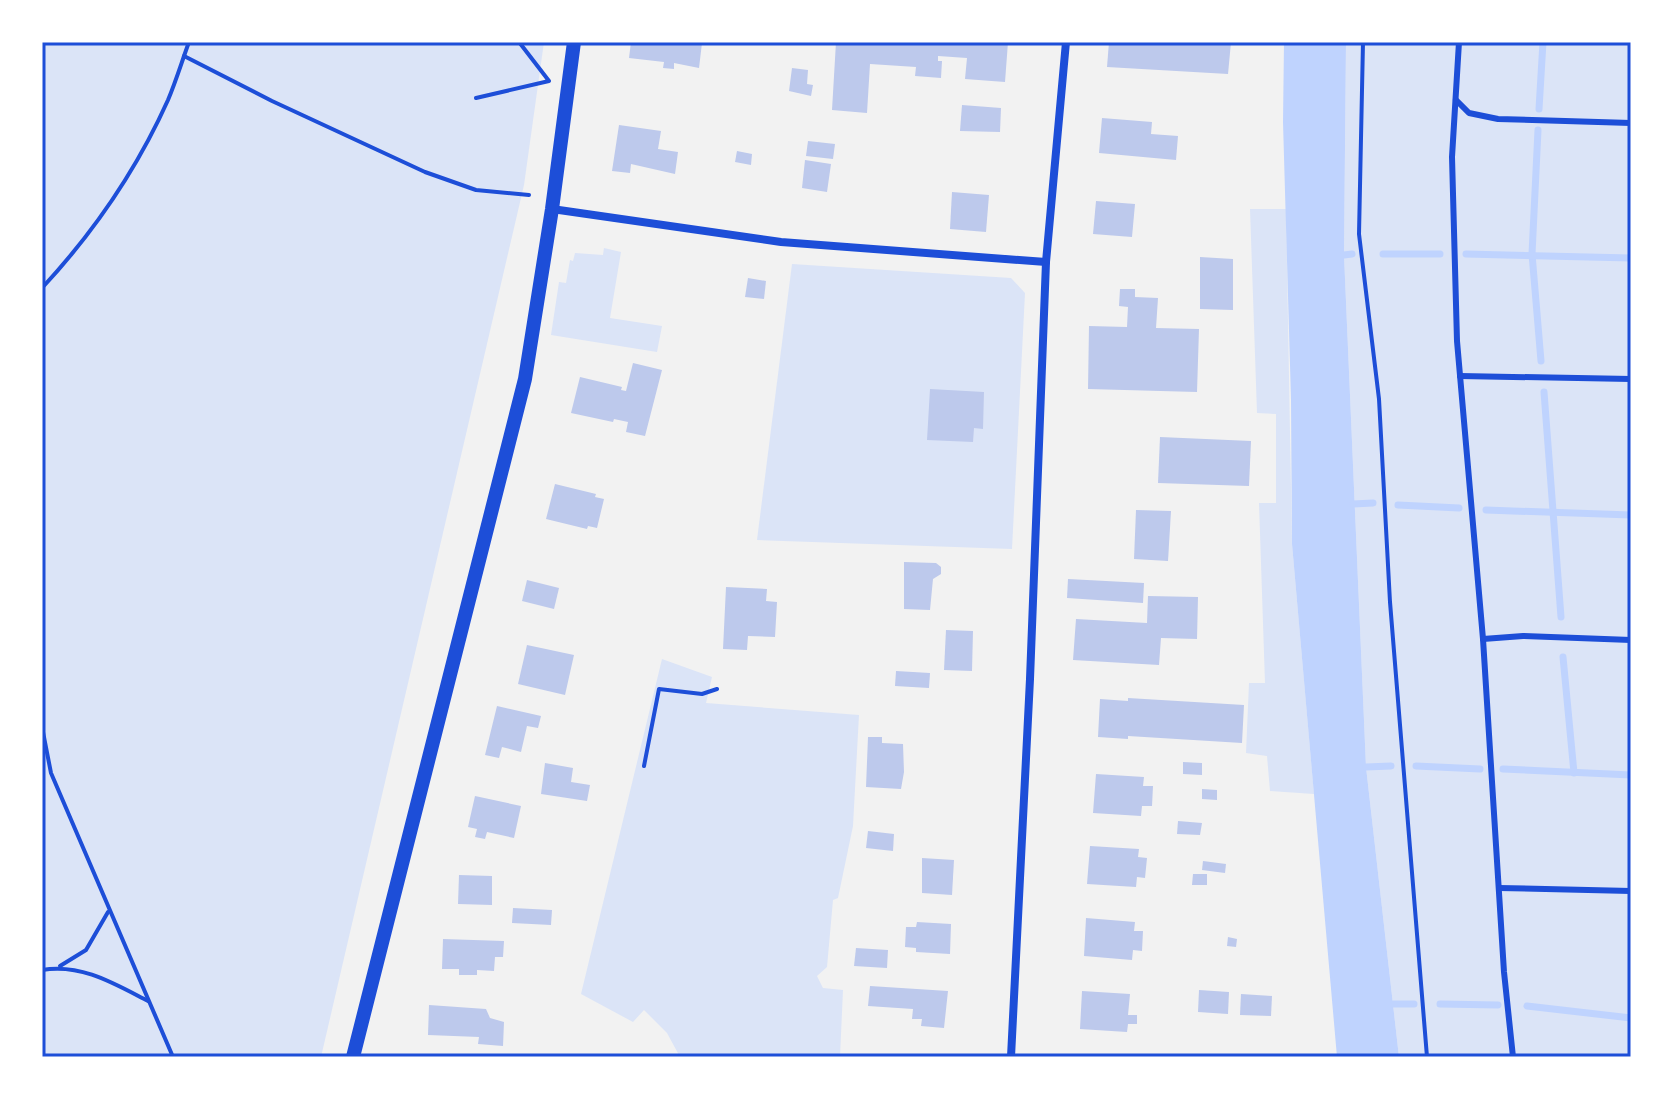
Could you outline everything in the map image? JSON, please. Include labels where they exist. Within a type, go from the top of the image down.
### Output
[{"type":"street","points":[[353,1057],[525,379],[574,42]]},
{"type":"street","points":[[1011,1057],[1046,262],[1066,42]]},
{"type":"street","points":[[552,209],[781,242],[1046,262]]},
{"type":"lane","points":[[1459,42],[1452,157],[1460,376],[1483,639],[1513,1057]]},
{"type":"lane","points":[[1456,100],[1469,113],[1498,119],[1631,123]]},
{"type":"lane","points":[[1460,376],[1631,379]]},
{"type":"lane","points":[[1483,639],[1523,636],[1631,640]]},
{"type":"lane","points":[[1499,888],[1631,891]]},
{"type":"path","points":[[42,288],[71,257],[109,205],[168,99],[189,42]]},
{"type":"path","points":[[476,98],[549,81],[519,42]]},
{"type":"path","points":[[1363,42],[1359,234],[1379,399],[1390,602],[1427,1057]]},
{"type":"path","points":[[184,56],[425,172],[476,190],[529,195]]},
{"type":"path","points":[[644,766],[659,689],[702,694],[717,689]]},
{"type":"path","points":[[42,727],[51,773],[173,1057]]},
{"type":"path","points":[[42,970],[57,967],[86,950],[109,910]]},
{"type":"path","points":[[57,967],[99,976],[149,1001]]},
{"type":"shaded area","points":[[42,42],[544,42],[524,185],[321,1057],[42,1057]]},
{"type":"shaded area","points":[[1346,42],[1631,42],[1631,1057],[1399,1057],[1366,767],[1344,255]]},
{"type":"shaded area","points":[[1250,209],[1286,209],[1292,544],[1314,794],[1270,791],[1267,756],[1246,753],[1249,683],[1265,683],[1259,503],[1276,503],[1276,414],[1257,413]]},
{"type":"shaded area","points":[[604,248],[621,252],[610,318],[662,326],[657,352],[551,335],[559,282],[566,283],[570,260],[573,261],[575,253],[603,255]]},
{"type":"shaded area","points":[[792,264],[1011,278],[1025,293],[1012,549],[757,540]]},
{"type":"shaded area","points":[[662,659],[712,677],[706,703],[859,715],[853,826],[838,898],[833,900],[827,967],[817,976],[823,988],[843,990],[840,1057],[680,1057],[667,1033],[644,1010],[633,1022],[581,994]]},
{"type":"water","points":[[1284,42],[1346,42],[1344,255],[1366,767],[1399,1057],[1337,1057],[1292,544]]},
{"type":"building","points":[[631,42],[702,43],[699,68],[674,63],[674,69],[663,68],[664,62],[629,58]]},
{"type":"building","points":[[836,42],[1008,42],[1005,82],[965,79],[967,58],[938,56],[938,61],[942,61],[941,78],[915,76],[916,67],[870,64],[867,113],[832,110]]},
{"type":"building","points":[[1109,42],[1231,42],[1228,74],[1107,67]]},
{"type":"building","points":[[792,68],[808,70],[807,84],[813,85],[811,96],[789,91]]},
{"type":"building","points":[[962,105],[1001,108],[1000,132],[960,131]]},
{"type":"building","points":[[1102,118],[1152,122],[1151,134],[1178,136],[1176,160],[1099,153]]},
{"type":"building","points":[[619,125],[661,131],[658,149],[678,152],[675,174],[631,164],[630,173],[612,171]]},
{"type":"building","points":[[808,141],[835,144],[833,159],[806,156]]},
{"type":"building","points":[[737,151],[752,154],[751,165],[735,162]]},
{"type":"building","points":[[805,160],[831,164],[827,192],[802,188]]},
{"type":"building","points":[[952,192],[989,195],[986,232],[950,229]]},
{"type":"building","points":[[1096,201],[1135,204],[1132,237],[1093,234]]},
{"type":"building","points":[[1200,257],[1233,259],[1233,310],[1200,309]]},
{"type":"building","points":[[748,278],[766,281],[764,299],[745,297]]},
{"type":"building","points":[[1120,289],[1135,289],[1135,297],[1158,298],[1156,328],[1199,329],[1197,392],[1088,389],[1089,326],[1127,327],[1128,307],[1119,306]]},
{"type":"building","points":[[633,363],[662,370],[645,436],[626,432],[628,422],[571,413],[580,377],[622,387],[621,390],[626,391]]},
{"type":"building","points":[[930,389],[984,392],[983,429],[974,428],[973,442],[927,440]]},
{"type":"building","points":[[1160,437],[1251,441],[1249,486],[1158,483]]},
{"type":"building","points":[[555,484],[596,494],[595,497],[604,499],[597,528],[588,526],[587,529],[546,519]]},
{"type":"building","points":[[1136,510],[1171,511],[1168,561],[1134,559]]},
{"type":"building","points":[[904,562],[936,563],[941,567],[941,574],[933,579],[930,610],[904,609]]},
{"type":"building","points":[[1068,579],[1144,583],[1143,603],[1067,598]]},
{"type":"building","points":[[527,580],[559,588],[554,609],[522,601]]},
{"type":"building","points":[[726,587],[767,589],[766,601],[777,602],[775,637],[748,636],[747,650],[723,649]]},
{"type":"building","points":[[1148,596],[1198,597],[1197,639],[1161,638],[1159,665],[1073,660],[1076,619],[1147,623]]},
{"type":"building","points":[[946,630],[973,631],[972,671],[944,670]]},
{"type":"building","points":[[527,645],[574,655],[565,695],[518,684]]},
{"type":"building","points":[[896,671],[930,673],[929,688],[895,686]]},
{"type":"building","points":[[1128,698],[1244,705],[1242,743],[1098,737],[1100,699],[1128,701]]},
{"type":"building","points":[[497,706],[541,716],[538,728],[527,726],[521,752],[502,747],[499,758],[485,755]]},
{"type":"building","points":[[868,737],[882,737],[882,743],[903,744],[901,789],[866,787]]},
{"type":"building","points":[[1183,762],[1202,763],[1202,775],[1183,774]]},
{"type":"building","points":[[545,763],[573,768],[571,782],[590,785],[587,801],[541,794]]},
{"type":"building","points":[[1096,774],[1144,777],[1143,786],[1153,786],[1152,806],[1142,806],[1141,816],[1093,813]]},
{"type":"building","points":[[1202,789],[1217,790],[1217,800],[1202,799]]},
{"type":"building","points":[[475,796],[521,806],[514,838],[487,832],[485,839],[475,837],[477,829],[468,827]]},
{"type":"building","points":[[1178,821],[1202,823],[1200,835],[1177,834]]},
{"type":"building","points":[[868,831],[894,834],[893,851],[866,848]]},
{"type":"building","points":[[1090,846],[1139,849],[1138,857],[1147,858],[1145,878],[1137,877],[1136,887],[1087,884]]},
{"type":"building","points":[[922,858],[954,860],[952,895],[922,893]]},
{"type":"building","points":[[1203,861],[1226,864],[1225,873],[1202,870]]},
{"type":"building","points":[[1193,874],[1207,874],[1207,885],[1192,885]]},
{"type":"building","points":[[459,875],[492,876],[492,905],[458,904]]},
{"type":"building","points":[[513,908],[552,910],[551,925],[512,923]]},
{"type":"building","points":[[1086,918],[1135,922],[1134,931],[1143,931],[1142,951],[1133,950],[1132,960],[1084,956]]},
{"type":"building","points":[[917,922],[951,924],[950,954],[916,952],[916,948],[905,947],[906,927],[916,927]]},
{"type":"building","points":[[1228,937],[1237,939],[1236,947],[1227,946]]},
{"type":"building","points":[[443,939],[504,941],[503,957],[495,957],[494,971],[477,970],[477,975],[459,975],[459,969],[442,969]]},
{"type":"building","points":[[856,948],[888,950],[887,968],[854,966]]},
{"type":"building","points":[[870,986],[948,991],[944,1028],[921,1026],[922,1019],[912,1019],[913,1009],[868,1006]]},
{"type":"building","points":[[1199,990],[1229,992],[1228,1014],[1198,1012]]},
{"type":"building","points":[[1082,991],[1130,994],[1128,1015],[1137,1015],[1137,1024],[1128,1024],[1127,1032],[1080,1029]]},
{"type":"building","points":[[1241,994],[1272,996],[1271,1016],[1240,1015]]},
{"type":"building","points":[[429,1005],[486,1009],[490,1018],[504,1022],[503,1046],[478,1044],[479,1037],[428,1035]]},
{"type":"waterway","points":[[1539,109],[1543,42]]},
{"type":"waterway","points":[[1538,130],[1532,254],[1541,361]]},
{"type":"waterway","points":[[1344,255],[1352,254]]},
{"type":"waterway","points":[[1383,254],[1440,254]]},
{"type":"waterway","points":[[1466,254],[1631,258]]},
{"type":"waterway","points":[[1544,392],[1561,617]]},
{"type":"waterway","points":[[1353,504],[1373,503]]},
{"type":"waterway","points":[[1398,505],[1459,508]]},
{"type":"waterway","points":[[1486,510],[1631,515]]},
{"type":"waterway","points":[[1563,657],[1574,773]]},
{"type":"waterway","points":[[1366,767],[1391,766]]},
{"type":"waterway","points":[[1416,766],[1480,769]]},
{"type":"waterway","points":[[1503,769],[1631,775]]},
{"type":"waterway","points":[[1393,1004],[1414,1004]]},
{"type":"waterway","points":[[1440,1004],[1498,1005]]},
{"type":"waterway","points":[[1527,1006],[1631,1018]]}]
